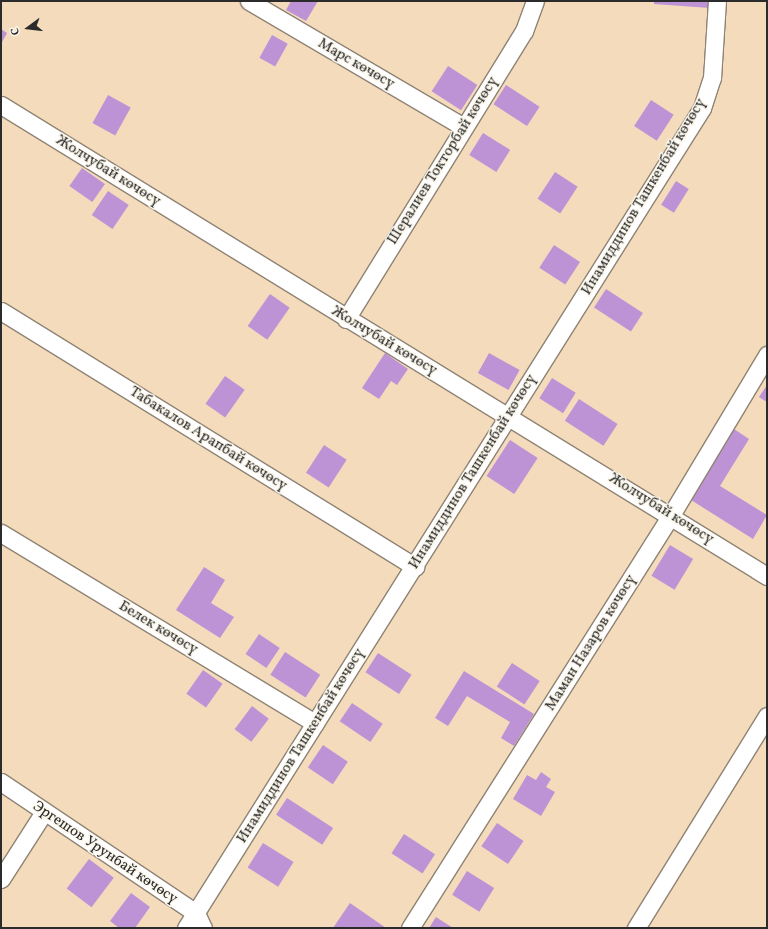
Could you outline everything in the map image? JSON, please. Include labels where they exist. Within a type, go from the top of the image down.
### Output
[{"type":"street","name":"Марс көчөсү","points":[[249,1],[464,127]]},
{"type":"street","name":"Шералиев Токторбай көчөсү","points":[[346,319],[524,31],[535,1]]},
{"type":"street","name":"Инамиддинов Ташкенбай көчөсү","points":[[186,928],[200,921],[315,723],[415,567],[509,414],[702,108],[712,78],[717,1]]},
{"type":"street","name":"Жолчубай көчөсү","points":[[1,105],[346,319],[509,414],[767,576]]},
{"type":"street","name":"Табакалов Арапбай көчөсү","points":[[1,311],[415,567]]},
{"type":"street","name":"Маман Назаров көчөсү","points":[[410,928],[671,515],[767,355]]},
{"type":"street","name":"Белек көчөсү","points":[[1,533],[315,723]]},
{"type":"street","points":[[636,928],[767,716]]},
{"type":"street","name":"Эргешов Урунбай көчөсү","points":[[1,782],[200,921]]},
{"type":"street","points":[[1,879],[44,812]]},
{"type":"building","points":[[291,1],[318,1],[306,21],[286,10]]},
{"type":"building","points":[[654,1],[710,1],[710,8],[654,4]]},
{"type":"building","points":[[1,29],[7,33],[1,44]]},
{"type":"building","points":[[272,35],[288,44],[275,66],[259,58]]},
{"type":"building","points":[[448,66],[477,85],[461,110],[432,91]]},
{"type":"building","points":[[506,85],[540,107],[527,126],[493,104]]},
{"type":"building","points":[[108,95],[131,108],[115,136],[92,123]]},
{"type":"building","points":[[651,100],[674,115],[657,141],[634,126]]},
{"type":"building","points":[[483,133],[510,150],[496,172],[469,155]]},
{"type":"building","points":[[82,168],[105,184],[92,202],[69,186]]},
{"type":"building","points":[[555,172],[578,187],[560,214],[538,199]]},
{"type":"building","points":[[676,181],[689,189],[674,213],[661,205]]},
{"type":"building","points":[[108,191],[129,205],[113,229],[92,215]]},
{"type":"building","points":[[554,245],[580,262],[565,285],[539,268]]},
{"type":"building","points":[[606,289],[643,313],[631,331],[594,307]]},
{"type":"building","points":[[270,294],[290,308],[267,340],[248,326]]},
{"type":"building","points":[[385,353],[408,369],[397,385],[391,381],[379,399],[362,388]]},
{"type":"building","points":[[489,353],[520,370],[508,390],[478,373]]},
{"type":"building","points":[[225,376],[245,390],[225,418],[205,404]]},
{"type":"building","points":[[552,378],[576,393],[563,413],[539,398]]},
{"type":"building","points":[[767,385],[767,402],[759,397]]},
{"type":"building","points":[[579,399],[618,424],[603,446],[565,421]]},
{"type":"building","points":[[734,429],[749,439],[720,486],[767,515],[753,539],[691,500]]},
{"type":"building","points":[[510,440],[538,458],[514,494],[487,476]]},
{"type":"building","points":[[324,445],[347,460],[329,487],[306,473]]},
{"type":"building","points":[[670,545],[693,559],[675,590],[651,576]]},
{"type":"building","points":[[204,567],[225,580],[211,603],[234,617],[220,638],[176,610]]},
{"type":"building","points":[[259,634],[280,648],[266,668],[246,654]]},
{"type":"building","points":[[285,652],[320,675],[306,698],[270,675]]},
{"type":"building","points":[[378,653],[412,675],[399,694],[365,672]]},
{"type":"building","points":[[512,663],[540,681],[524,704],[497,686]]},
{"type":"building","points":[[203,670],[223,684],[206,708],[186,694]]},
{"type":"building","points":[[464,671],[534,714],[514,746],[501,738],[510,722],[467,696],[448,726],[435,718]]},
{"type":"building","points":[[352,703],[383,724],[370,742],[340,721]]},
{"type":"building","points":[[252,706],[269,719],[251,742],[235,729]]},
{"type":"building","points":[[323,745],[348,762],[333,784],[308,767]]},
{"type":"building","points":[[541,772],[551,779],[546,787],[555,792],[541,816],[513,799],[527,775],[536,780]]},
{"type":"building","points":[[287,798],[333,828],[322,845],[276,815]]},
{"type":"building","points":[[497,823],[524,841],[508,864],[481,846]]},
{"type":"building","points":[[404,834],[435,854],[423,873],[391,853]]},
{"type":"building","points":[[263,843],[294,862],[278,887],[248,868]]},
{"type":"building","points":[[89,859],[114,878],[91,907],[67,889]]},
{"type":"building","points":[[467,871],[494,888],[479,912],[452,895]]},
{"type":"building","points":[[131,893],[150,907],[135,928],[119,928],[110,921]]},
{"type":"building","points":[[350,903],[386,928],[333,928]]},
{"type":"building","points":[[436,917],[453,928],[429,928]]}]
